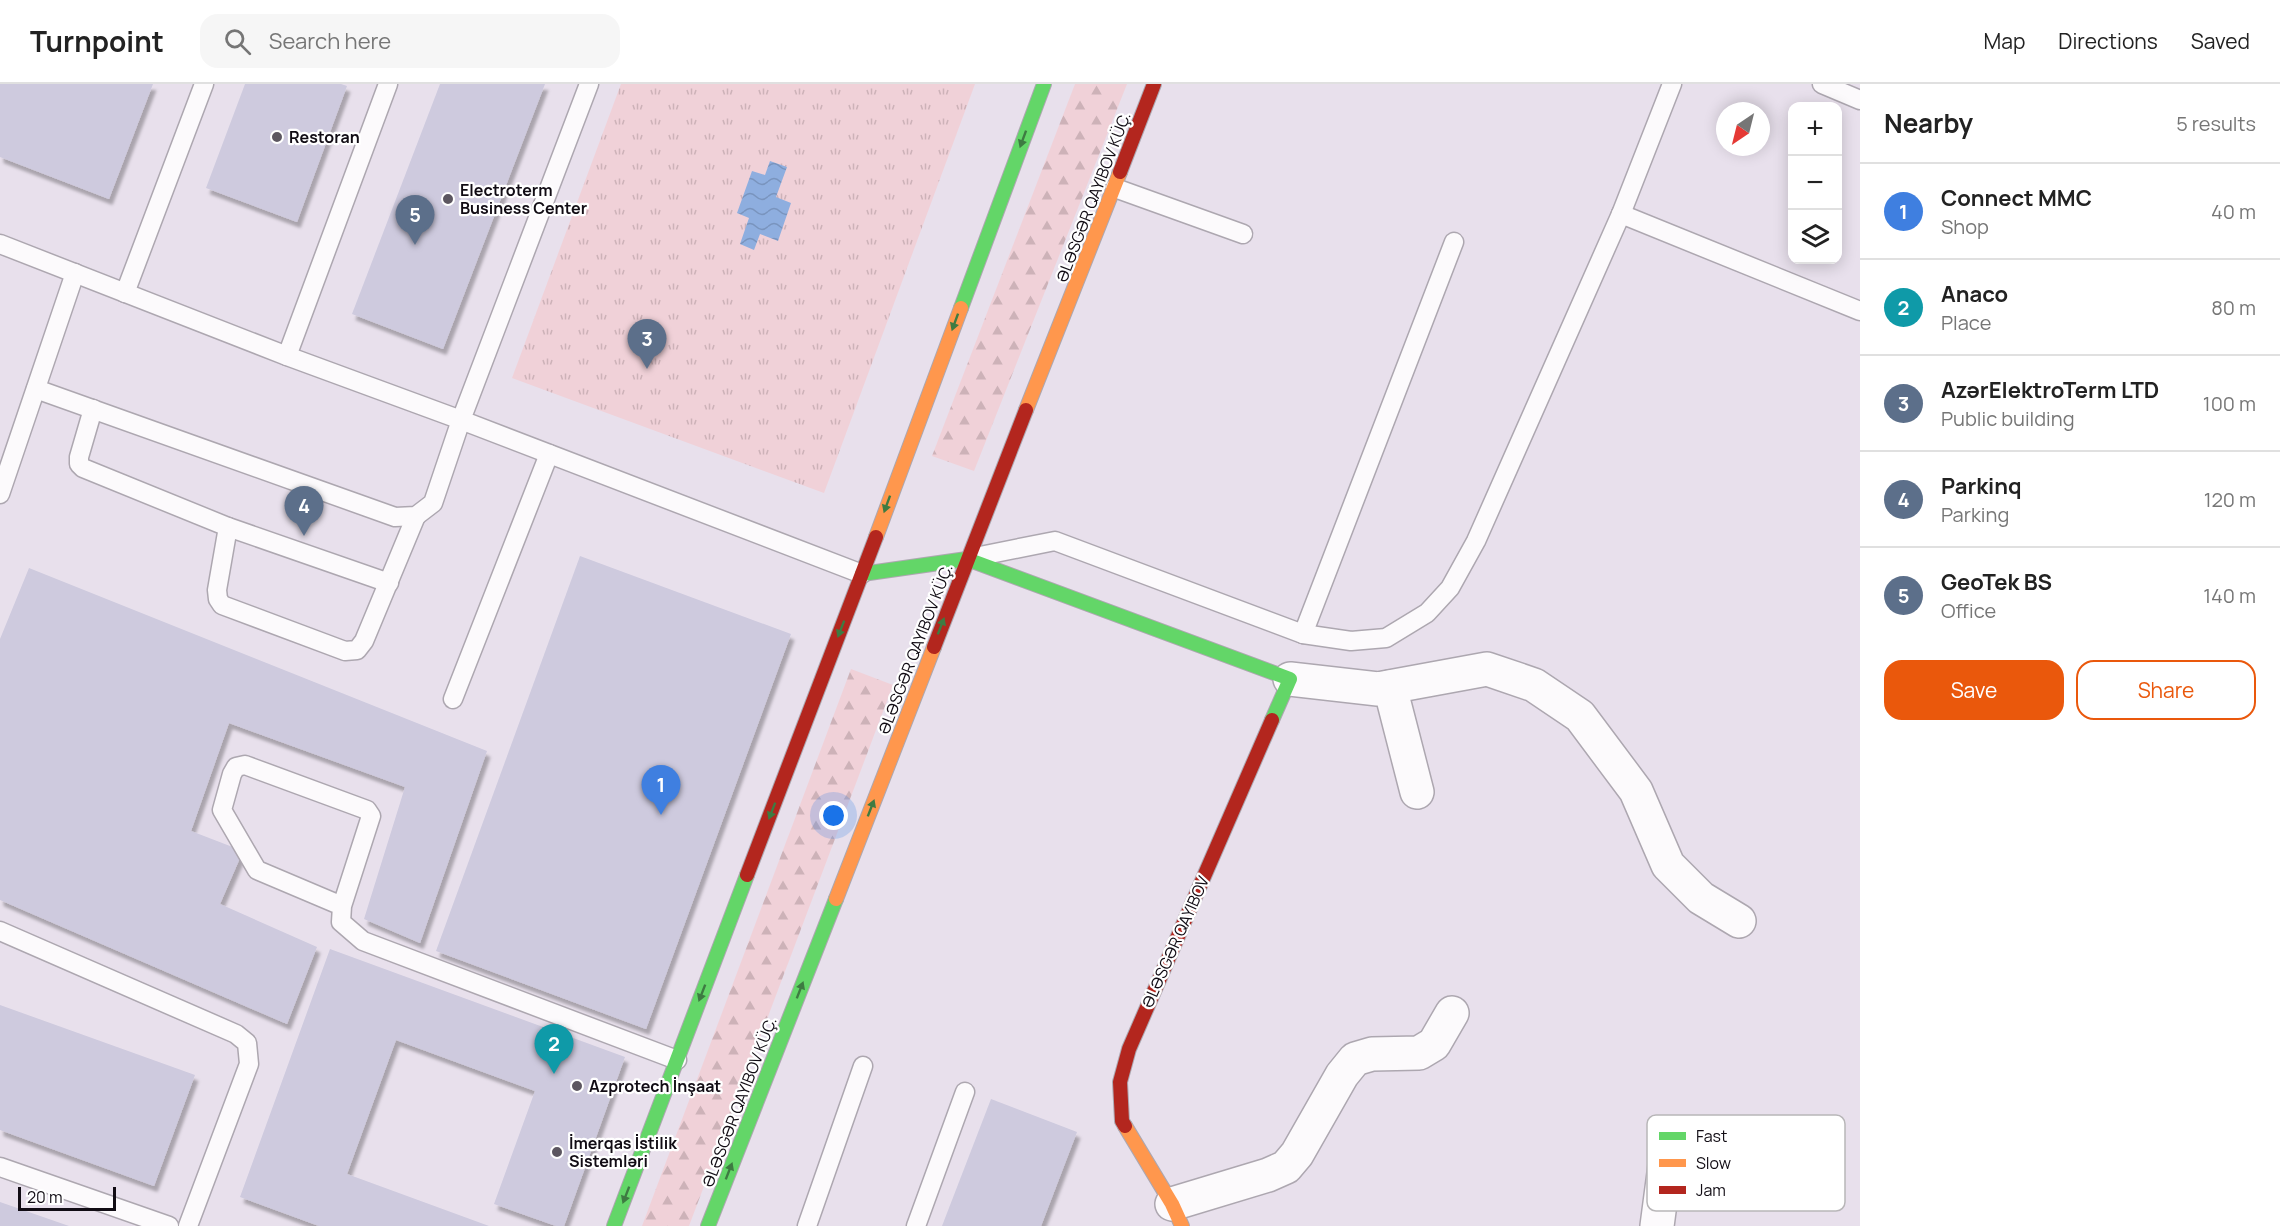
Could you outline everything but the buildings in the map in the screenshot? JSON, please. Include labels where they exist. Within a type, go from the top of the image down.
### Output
[{"type":"main road","points":[[614,1226],[862,574],[1044,84]]},
{"type":"main road","points":[[708,1226],[1154,84]]},
{"type":"main road","points":[[862,574],[968,559],[1290,679],[1129,1050],[1120,1082],[1122,1121],[1177,1215]]},
{"type":"street","points":[[1290,679],[1378,689],[1487,669],[1534,685],[1580,716],[1636,790],[1668,865],[1701,898],[1739,921]]},
{"type":"street","points":[[1390,687],[1417,792]]},
{"type":"street","points":[[1177,1215],[1286,1167],[1297,1154],[1342,1075],[1355,1059],[1372,1054],[1419,1053],[1434,1044],[1452,1013]]},
{"type":"street","points":[[1657,1226],[1659,1211]]},
{"type":"lane","points":[[124,293],[204,84]]},
{"type":"lane","points":[[287,356],[388,84]]},
{"type":"lane","points":[[36,389],[395,517],[416,516],[433,504],[461,420],[589,84]]},
{"type":"lane","points":[[968,559],[1055,541],[1303,634],[1351,641],[1386,638],[1427,613],[1450,588],[1476,541],[1621,214],[1672,84]]},
{"type":"lane","points":[[1822,84],[1860,100]]},
{"type":"lane","points":[[1115,188],[1243,234]]},
{"type":"lane","points":[[1621,214],[1860,312]]},
{"type":"lane","points":[[1303,634],[1454,242]]},
{"type":"lane","points":[[0,244],[287,356],[461,420],[862,574]]},
{"type":"lane","points":[[0,494],[75,273]]},
{"type":"lane","points":[[93,410],[79,457],[79,464],[83,468],[228,527],[389,583]]},
{"type":"lane","points":[[453,699],[549,454]]},
{"type":"lane","points":[[228,527],[216,590],[222,605],[345,651],[357,650],[364,641],[416,516]]},
{"type":"lane","points":[[342,906],[257,870],[222,810],[236,767],[245,765],[368,810],[371,816],[342,906],[341,922],[363,941],[677,1060]]},
{"type":"lane","points":[[0,931],[236,1034],[247,1043],[249,1064],[188,1226]]},
{"type":"lane","points":[[807,1226],[863,1066]]},
{"type":"lane","points":[[916,1226],[965,1092]]},
{"type":"lane","points":[[0,1167],[166,1225]]},
{"type":"green space","points":[[621,84],[975,84],[824,493],[512,378]]},
{"type":"green space","points":[[1075,84],[1127,84],[974,471],[932,456]]},
{"type":"green space","points":[[851,669],[893,685],[689,1226],[642,1226]]},
{"type":"water","points":[[770,161],[787,167],[776,197],[791,203],[778,241],[760,234],[754,250],[740,244],[749,218],[737,213],[752,171],[765,175]]},
{"type":"traffic: fast","points":[[961,308],[1044,84]]},
{"type":"traffic: fast","points":[[862,574],[967,559],[1290,679],[1272,720]]},
{"type":"traffic: fast","points":[[614,1226],[747,875]]},
{"type":"traffic: fast","points":[[708,1226],[836,899]]},
{"type":"traffic: slow","points":[[1026,410],[1120,172]]},
{"type":"traffic: slow","points":[[876,537],[961,308]]},
{"type":"traffic: slow","points":[[836,899],[934,647]]},
{"type":"traffic: slow","points":[[1125,1126],[1172,1204],[1182,1226]]},
{"type":"traffic: jam","points":[[1120,172],[1154,84]]},
{"type":"traffic: jam","points":[[934,647],[1026,410]]},
{"type":"traffic: jam","points":[[747,875],[876,537]]},
{"type":"traffic: jam","points":[[1125,1126],[1122,1121],[1120,1082],[1129,1049],[1272,720]]},
{"type":"place","name":"Restoran","points":[[277,137]]},
{"type":"place","name":"Electroterm Business Center","points":[[448,199]]},
{"type":"place","name":"GeoTek BS","points":[[415,245]]},
{"type":"place","name":"AzərElektroTerm LTD","points":[[647,369]]},
{"type":"place","name":"Parkinq","points":[[304,536]]},
{"type":"place","name":"Connect MMC","points":[[661,815]]},
{"type":"place","name":"Anaco","points":[[554,1074]]},
{"type":"place","name":"Azprotech İnşaat","points":[[577,1086]]},
{"type":"place","name":"İmerqas İstilik Sistemləri","points":[[557,1152]]}]
